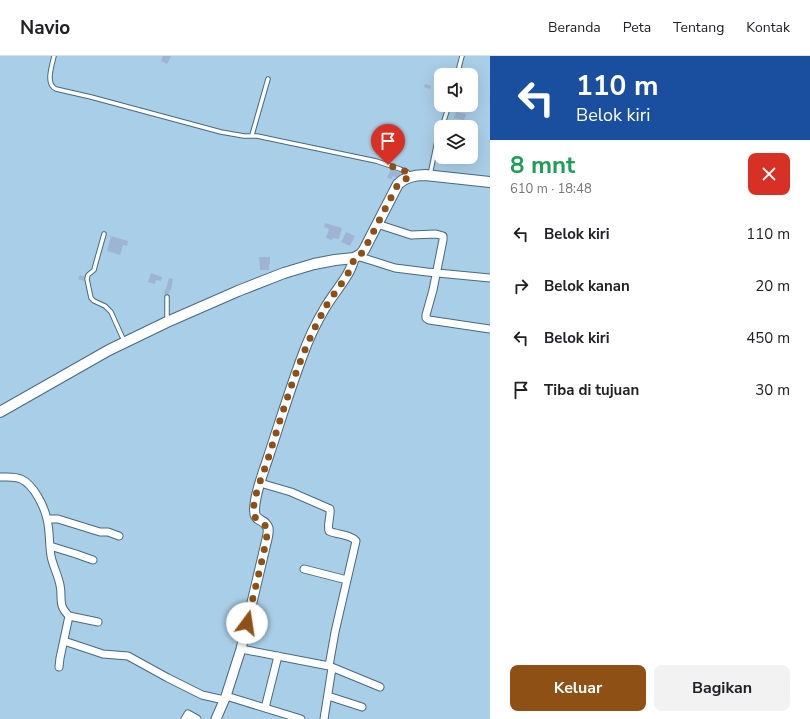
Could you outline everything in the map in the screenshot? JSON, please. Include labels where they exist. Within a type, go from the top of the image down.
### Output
[{"type":"main road","points":[[0,412],[125,342],[238,291],[284,273],[314,264],[356,257],[364,250],[398,184],[401,181],[419,175],[490,182]]},
{"type":"street","points":[[377,224],[411,235],[436,234],[443,236],[426,318],[429,320],[490,329]]},
{"type":"street","points":[[216,719],[225,698],[241,649],[268,530],[264,523],[254,515],[254,505],[260,483],[309,340],[325,307],[351,268],[356,257],[396,268],[490,278]]},
{"type":"street","points":[[0,477],[10,476],[19,478],[29,484],[39,498],[47,519],[52,561],[60,586],[61,605],[65,612],[69,616],[98,622]]},
{"type":"street","points":[[260,483],[291,492],[330,509],[329,531],[353,538],[356,541],[335,632],[324,719]]},
{"type":"street","points":[[47,519],[58,520],[120,536]]},
{"type":"street","points":[[50,546],[93,560]]},
{"type":"street","points":[[304,569],[347,580]]},
{"type":"street","points":[[60,667],[60,658],[69,616]]},
{"type":"street","points":[[64,641],[102,654],[128,656],[168,678],[206,696],[225,698],[301,719]]},
{"type":"street","points":[[241,649],[330,667],[380,687]]},
{"type":"street","points":[[265,708],[278,656]]},
{"type":"street","points":[[328,696],[362,707]]},
{"type":"street","points":[[185,719],[188,714],[197,719]]},
{"type":"lane","points":[[54,56],[50,83],[52,87],[56,89],[221,132],[244,136],[252,135],[376,161],[407,172],[410,177]]},
{"type":"lane","points":[[459,68],[462,56]]},
{"type":"lane","points":[[252,135],[268,79]]},
{"type":"lane","points":[[430,176],[434,156]]},
{"type":"lane","points":[[104,234],[94,270],[88,275],[87,282],[92,300],[109,309],[125,342]]},
{"type":"lane","points":[[167,297],[167,322]]},
{"type":"building","points":[[163,56],[171,56],[167,64],[161,61]]},
{"type":"building","points":[[425,84],[431,86],[430,89],[424,87]]},
{"type":"building","points":[[456,112],[466,114],[464,120],[454,118]]},
{"type":"building","points":[[391,169],[401,173],[399,178],[393,176],[392,179],[387,178]]},
{"type":"building","points":[[325,223],[342,228],[339,239],[333,238],[332,240],[326,238],[329,229],[324,227]]},
{"type":"building","points":[[346,232],[355,236],[350,246],[341,242]]},
{"type":"building","points":[[111,236],[128,241],[127,246],[123,245],[120,255],[107,251]]},
{"type":"building","points":[[259,257],[270,257],[269,270],[260,270]]},
{"type":"building","points":[[151,273],[162,277],[161,281],[156,280],[155,284],[148,282]]},
{"type":"building","points":[[80,275],[86,277],[84,281],[78,279]]},
{"type":"building","points":[[169,278],[173,279],[171,290],[166,289]]},
{"type":"building","points":[[165,289],[170,290],[168,295],[164,294]]},
{"type":"route","points":[[247,623],[268,530],[264,523],[254,515],[254,505],[260,483],[302,356],[325,307],[351,268],[354,258],[361,254],[364,250],[398,184],[410,177],[407,172],[388,165]]}]
